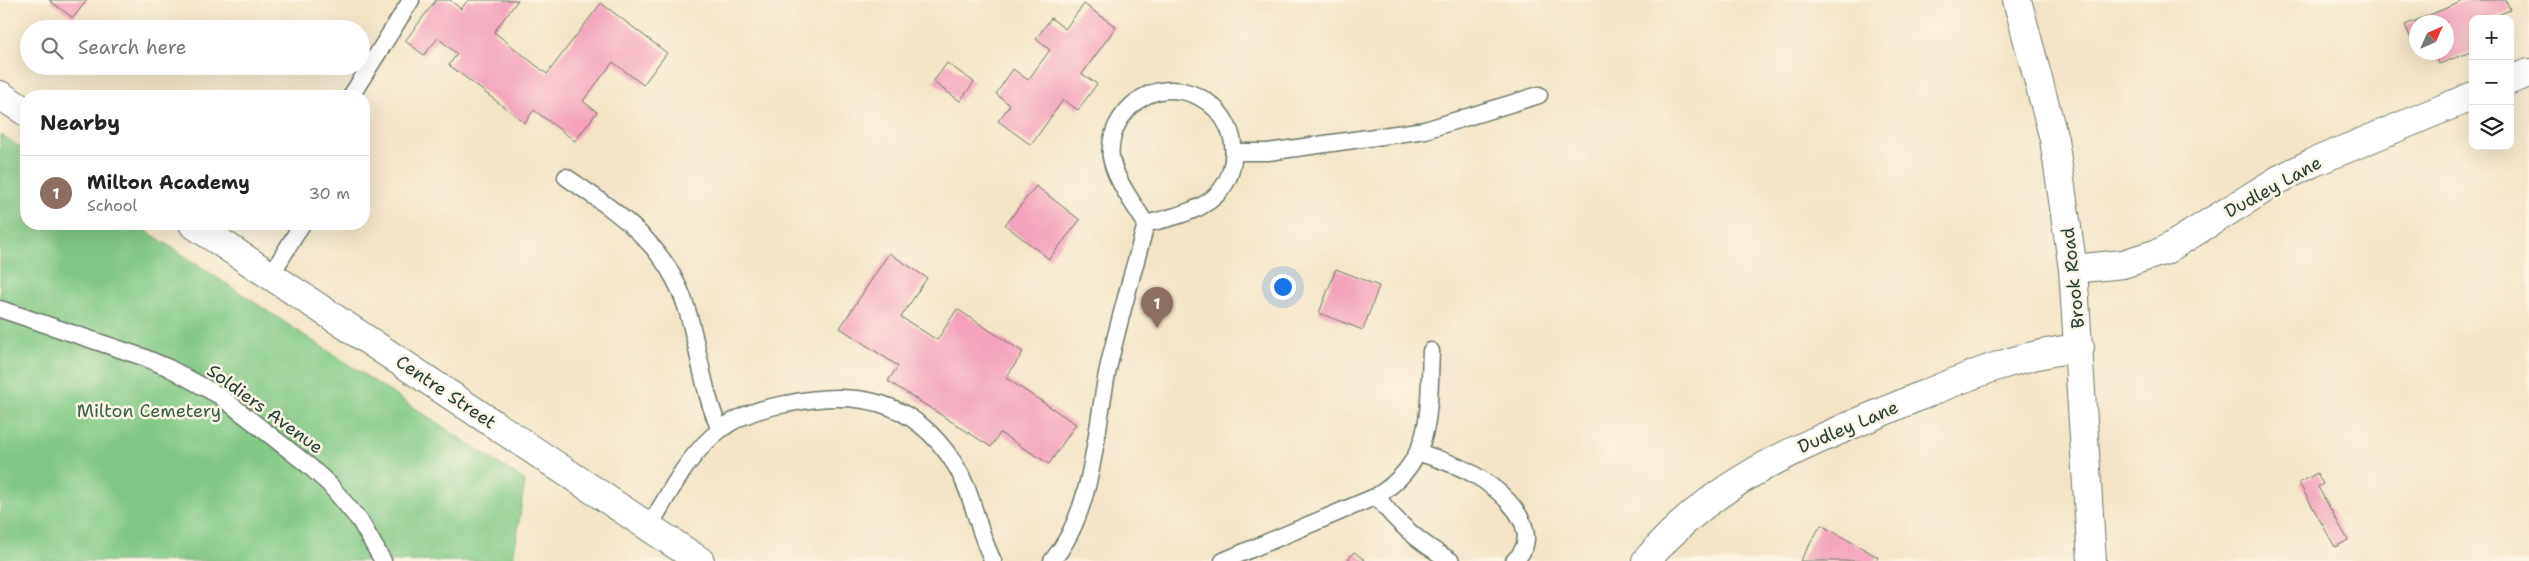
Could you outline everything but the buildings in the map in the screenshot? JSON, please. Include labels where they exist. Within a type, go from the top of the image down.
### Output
[{"type":"street","name":"Brook Road","points":[[2017,0],[2054,139],[2073,269],[2080,348],[2092,561]]},
{"type":"street","points":[[2514,78],[2529,72]]},
{"type":"street","points":[[0,95],[20,108]]},
{"type":"street","name":"Dudley Lane","points":[[2073,269],[2123,264],[2164,251],[2296,171],[2469,98]]},
{"type":"street","name":"Centre Street","points":[[202,230],[700,561]]},
{"type":"street","name":"Dudley Lane","points":[[1646,561],[1675,529],[1702,505],[1738,480],[1794,450],[1991,368],[2050,350],[2080,348]]},
{"type":"lane","points":[[370,66],[411,0]]},
{"type":"lane","points":[[355,90],[364,75]]},
{"type":"lane","points":[[1052,561],[1064,547],[1083,493],[1098,434],[1110,362],[1146,224],[1115,171],[1111,156],[1113,134],[1120,118],[1135,103],[1154,93],[1179,90],[1198,96],[1209,102],[1223,117],[1229,127],[1234,152],[1229,176],[1214,197],[1193,210],[1146,224]]},
{"type":"lane","points":[[1234,152],[1268,152],[1425,130],[1540,95]]},
{"type":"lane","points":[[566,176],[633,225],[652,245],[664,262],[683,299],[690,318],[704,390],[720,430]]},
{"type":"lane","points":[[271,275],[298,230]]},
{"type":"lane","name":"Soldiers Avenue","points":[[0,309],[143,357],[183,375],[220,396],[308,465],[328,484],[360,521],[383,561]]},
{"type":"lane","points":[[1223,561],[1377,496],[1392,486],[1411,467],[1418,452],[1427,420],[1431,350]]},
{"type":"lane","points":[[648,527],[695,455],[720,430],[753,411],[828,397],[850,397],[887,405],[918,422],[933,436],[955,464],[993,561]]},
{"type":"lane","points":[[1418,452],[1468,471],[1504,497],[1521,518],[1525,529],[1526,540],[1523,550],[1514,561]]},
{"type":"lane","points":[[1377,496],[1385,508],[1410,534],[1451,561]]},
{"type":"green space","name":"Milton Cemetery","points":[[0,134],[20,147],[20,230],[145,230],[525,481],[513,561],[0,561]]},
{"type":"place","name":"Milton Academy","points":[[1157,328]]}]
